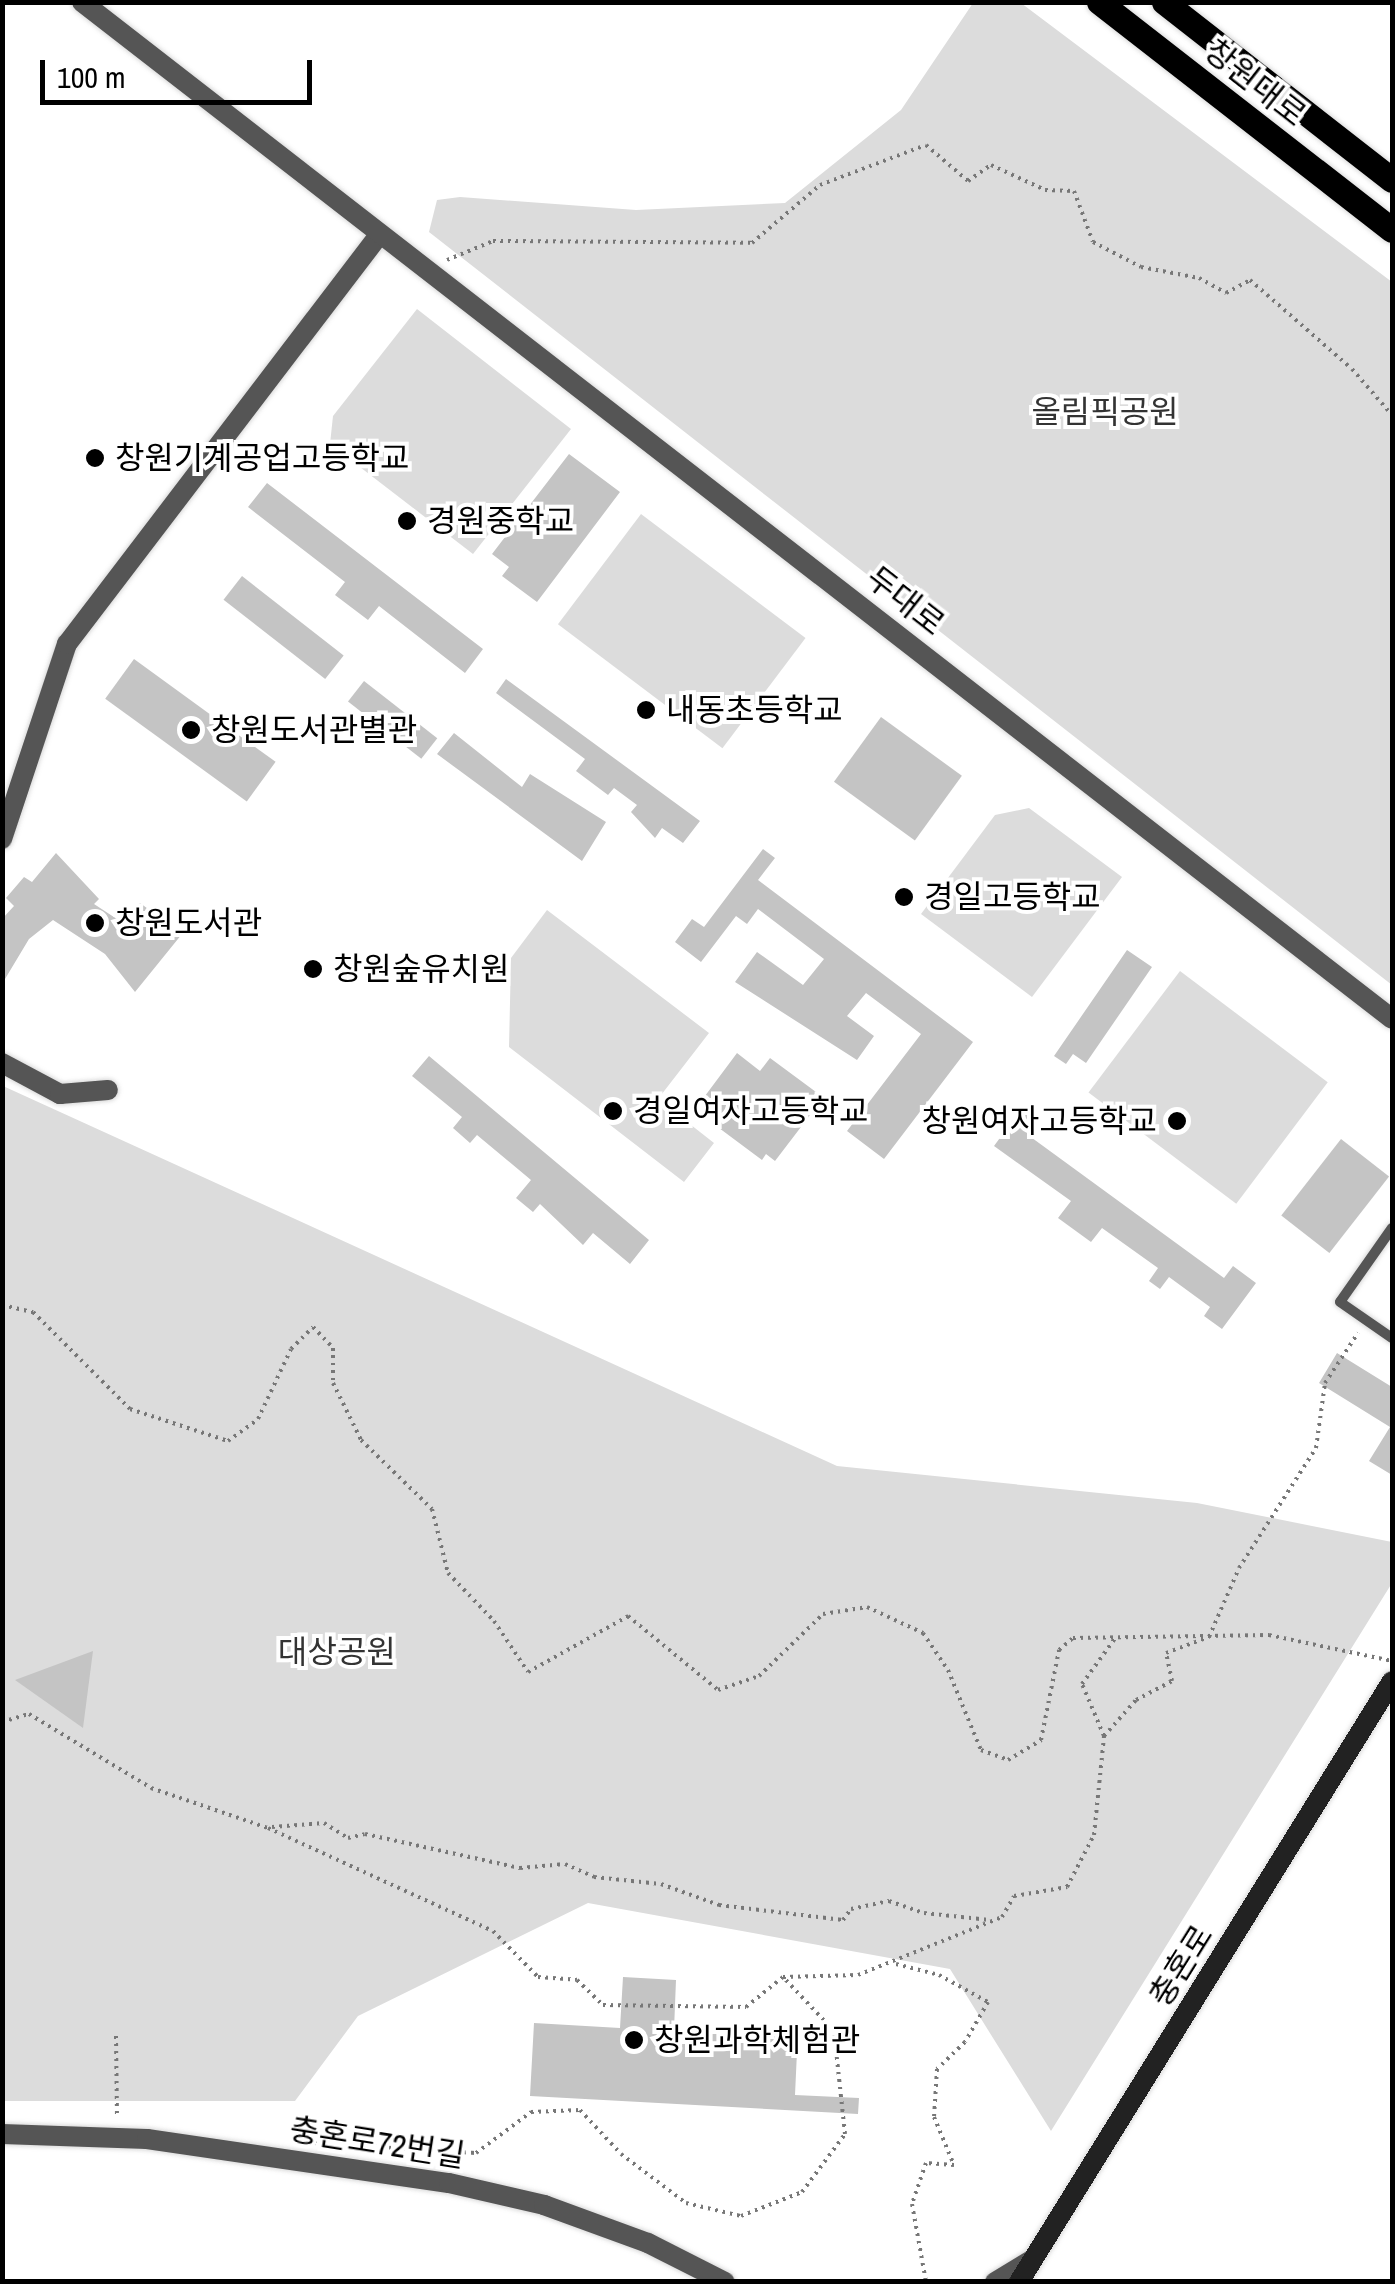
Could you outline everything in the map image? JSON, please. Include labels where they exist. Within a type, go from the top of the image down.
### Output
[{"type":"main road","name":"창원대로","points":[[1099,2],[1392,231]]},
{"type":"main road","name":"창원대로","points":[[1164,2],[1392,180]]},
{"type":"main road","name":"충혼로","points":[[1019,2282],[1392,1681]]},
{"type":"street","name":"두대로","points":[[82,2],[1392,1019]]},
{"type":"street","points":[[2,839],[67,644],[378,235]]},
{"type":"street","points":[[2,1063],[60,1094],[108,1090]]},
{"type":"street","name":"충혼로72번길","points":[[2,2134],[118,2138],[354,2166],[525,2200],[648,2243],[726,2282]]},
{"type":"street","points":[[995,2282],[1033,2259]]},
{"type":"lane","points":[[1392,1228],[1340,1302],[1392,1338]]},
{"type":"path","points":[[424,270],[493,240],[752,243],[820,185],[926,145],[968,180],[992,165],[1045,190],[1074,191],[1093,242],[1141,267],[1199,278],[1226,293],[1250,280],[1352,369],[1392,414]]},
{"type":"path","points":[[2,1305],[33,1312],[130,1409],[228,1441],[258,1420],[291,1349],[313,1327],[333,1348],[332,1383],[361,1440],[432,1509],[448,1574],[494,1621],[528,1672],[628,1616],[718,1690],[760,1676],[823,1614],[866,1607],[923,1633],[948,1670],[981,1750],[1008,1760],[1041,1740],[1059,1650],[1073,1638],[1269,1635],[1322,1643],[1392,1661]]},
{"type":"path","points":[[1104,1736],[1136,1700],[1172,1681],[1166,1653],[1209,1637],[1239,1568],[1316,1448],[1325,1383],[1366,1320]]},
{"type":"path","points":[[2,1390],[2,1403]]},
{"type":"path","points":[[2,1722],[29,1714],[151,1788],[268,1828],[493,1931],[538,1976],[577,1980],[603,2005],[746,2007],[783,1977],[858,1976],[995,1921],[1014,1896],[1056,1892],[1074,1878],[1094,1836],[1104,1736],[1082,1684],[1117,1636]]},
{"type":"path","points":[[268,1828],[324,1823],[348,1838],[365,1834],[520,1868],[565,1864],[594,1877],[661,1884],[719,1905],[843,1920],[851,1909],[889,1901],[924,1913],[995,1921]]},
{"type":"path","points":[[893,1963],[939,1975],[988,2002],[965,2042],[937,2070],[934,2116],[954,2165],[926,2164],[912,2204],[926,2282]]},
{"type":"path","points":[[310,2144],[476,2153],[531,2112],[580,2110],[620,2154],[686,2203],[741,2216],[802,2192],[846,2134],[834,2031],[783,1977]]},
{"type":"path","points":[[116,2036],[118,2138]]},
{"type":"green space","name":"올림픽공원","points":[[973,3],[1021,3],[1392,282],[1392,985],[429,232],[437,200],[460,197],[636,210],[785,203],[901,110]]},
{"type":"green space","points":[[417,309],[571,429],[473,554],[330,444],[333,416]]},
{"type":"green space","points":[[641,514],[806,638],[722,748],[558,624]]},
{"type":"green space","points":[[1029,808],[1122,877],[1032,997],[921,914],[995,815]]},
{"type":"green space","points":[[547,910],[709,1033],[658,1099],[714,1143],[684,1182],[509,1047],[511,958]]},
{"type":"green space","points":[[1180,971],[1328,1082],[1236,1204],[1089,1092]]},
{"type":"green space","name":"대상공원","points":[[3,1086],[837,1466],[1197,1503],[1392,1542],[1392,1583],[1051,2131],[950,1969],[588,1903],[358,2016],[295,2101],[3,2101]]},
{"type":"building","points":[[569,454],[620,492],[537,602],[502,576],[509,567],[492,554]]},
{"type":"building","points":[[267,483],[483,649],[465,673],[379,606],[368,620],[335,595],[345,582],[248,507]]},
{"type":"building","points":[[242,576],[344,655],[325,679],[224,600]]},
{"type":"building","name":"창원도서관별관","points":[[134,659],[276,762],[247,802],[105,699]]},
{"type":"building","points":[[506,679],[700,821],[683,843],[662,828],[655,838],[631,812],[637,805],[614,788],[608,795],[576,771],[585,759],[496,693]]},
{"type":"building","points":[[364,681],[437,738],[421,759],[348,701]]},
{"type":"building","points":[[881,717],[962,776],[915,840],[834,782]]},
{"type":"building","points":[[454,733],[522,787],[530,774],[606,822],[582,861],[437,754]]},
{"type":"building","points":[[763,849],[775,858],[758,880],[973,1042],[884,1159],[847,1131],[921,1034],[866,993],[847,1016],[874,1036],[857,1060],[735,982],[757,952],[803,985],[824,959],[758,909],[747,924],[736,916],[701,962],[675,942],[692,919],[704,927]]},
{"type":"building","name":"창원도서관","points":[[56,853],[99,899],[94,904],[123,923],[140,903],[182,934],[135,992],[105,954],[53,920],[29,939],[2,984],[2,919],[14,906],[6,898],[24,877],[32,882]]},
{"type":"building","points":[[1127,950],[1152,967],[1086,1063],[1073,1054],[1066,1064],[1054,1056]]},
{"type":"building","points":[[737,1053],[760,1071],[770,1058],[816,1092],[810,1101],[817,1106],[775,1161],[766,1154],[762,1160],[715,1125],[722,1115],[702,1100]]},
{"type":"building","points":[[429,1056],[649,1240],[630,1264],[593,1233],[583,1245],[540,1204],[533,1212],[516,1198],[531,1180],[477,1135],[470,1143],[453,1128],[462,1117],[412,1076]]},
{"type":"building","points":[[1024,1105],[1041,1117],[1028,1135],[1224,1278],[1233,1266],[1256,1283],[1222,1329],[1204,1316],[1210,1307],[1169,1277],[1160,1289],[1149,1281],[1158,1268],[1102,1228],[1091,1242],[1058,1218],[1071,1201],[994,1146]]},
{"type":"building","points":[[1341,1139],[1389,1177],[1329,1253],[1281,1215]]},
{"type":"building","points":[[1337,1353],[1392,1387],[1392,1475],[1369,1461],[1390,1427],[1319,1383]]},
{"type":"building","points":[[93,1651],[83,1728],[15,1680]]},
{"type":"building","name":"창원과학체험관","points":[[623,1977],[676,1980],[674,2030],[798,2030],[795,2095],[859,2098],[858,2114],[530,2096],[534,2023],[620,2028]]},
{"type":"place","name":"창원기계공업고등학교","points":[[95,458]]},
{"type":"place","name":"경원중학교","points":[[407,521]]},
{"type":"place","name":"내동초등학교","points":[[646,710]]},
{"type":"place","name":"창원도서관별관","points":[[191,730]]},
{"type":"place","name":"경일고등학교","points":[[904,897]]},
{"type":"place","name":"창원도서관","points":[[95,923]]},
{"type":"place","name":"창원숲유치원","points":[[313,969]]},
{"type":"place","name":"경일여자고등학교","points":[[613,1111]]},
{"type":"place","name":"창원여자고등학교","points":[[1177,1121]]},
{"type":"place","name":"창원과학체험관","points":[[634,2040]]}]
